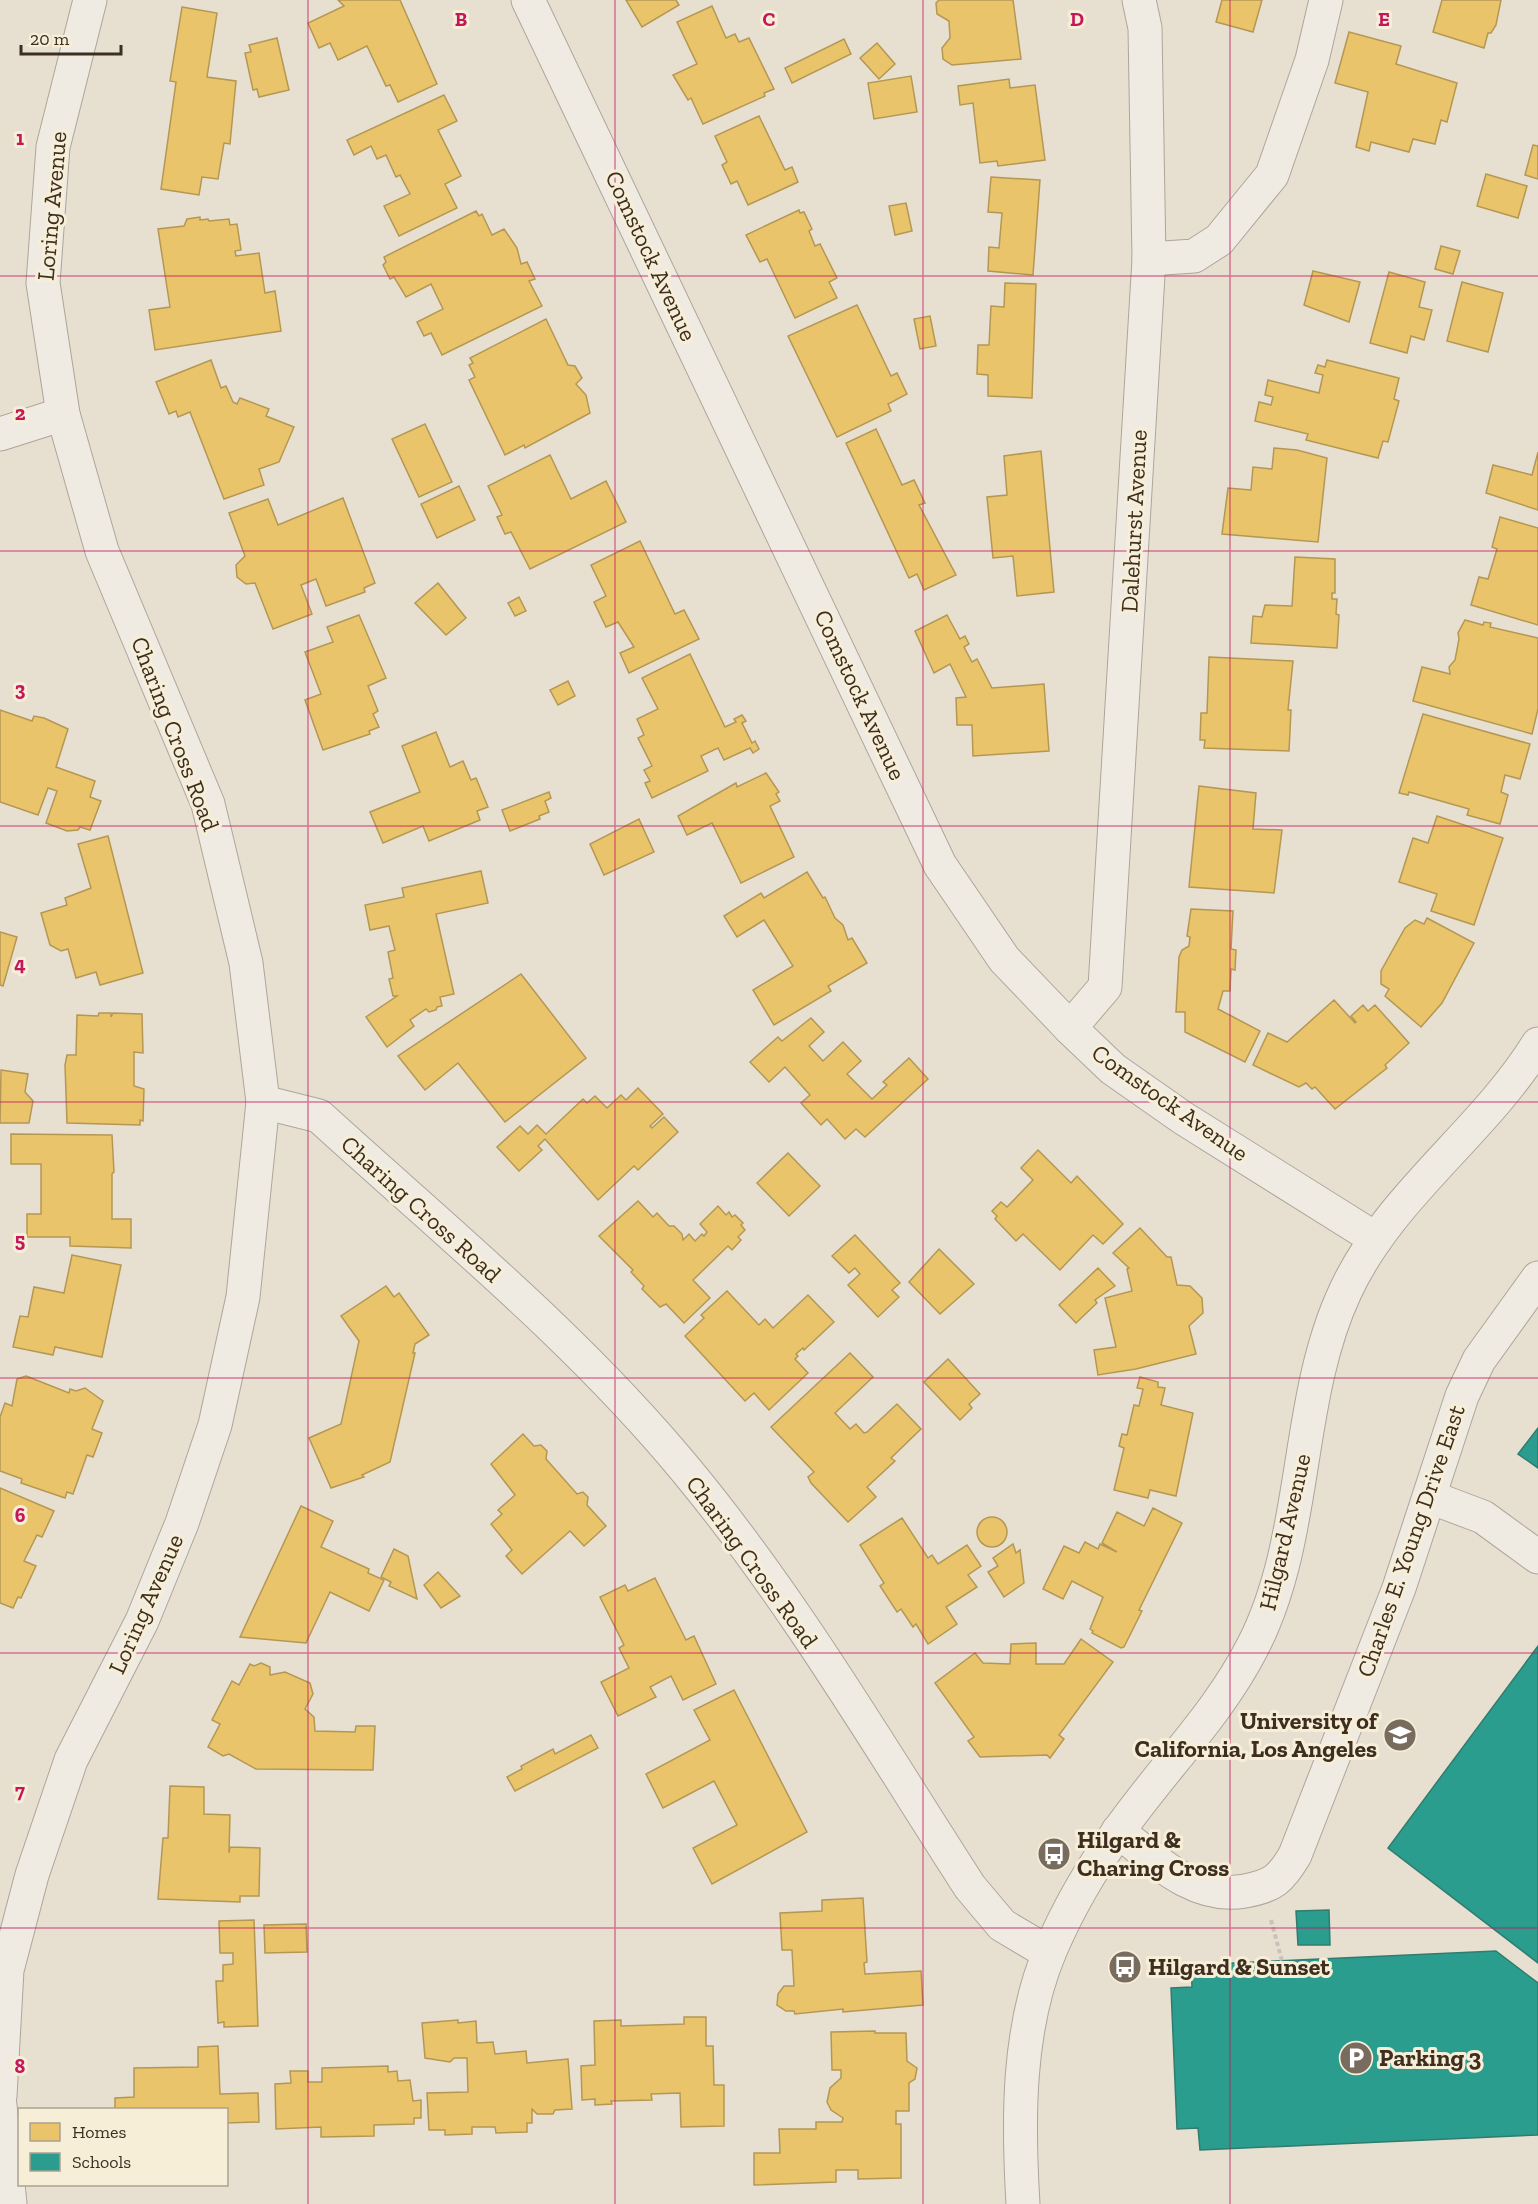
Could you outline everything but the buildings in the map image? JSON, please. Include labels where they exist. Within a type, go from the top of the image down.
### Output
[{"type":"street","name":"Loring Avenue","points":[[63,414],[44,284],[53,147],[90,0]]},
{"type":"street","name":"Comstock Avenue","points":[[528,0],[940,865],[1004,959],[1113,1069],[1183,1118],[1376,1239]]},
{"type":"street","name":"Dalehurst Avenue","points":[[1070,1028],[1106,987],[1149,259],[1145,28],[1139,0]]},
{"type":"street","points":[[1149,259],[1194,256],[1218,240],[1272,176],[1312,60],[1326,0]]},
{"type":"street","points":[[0,434],[63,414]]},
{"type":"street","name":"Charing Cross Road","points":[[63,414],[102,551],[208,804],[246,963],[263,1102],[319,1116],[598,1370],[686,1469],[767,1575],[970,1887],[1002,1925],[1049,1953]]},
{"type":"street","name":"Hilgard Avenue","points":[[1023,2204],[1021,2164],[1024,2059],[1030,2019],[1049,1953],[1081,1887],[1118,1831],[1222,1698],[1253,1646],[1275,1596],[1321,1364],[1345,1292],[1376,1239],[1408,1200],[1488,1113],[1538,1044]]},
{"type":"street","name":"Loring Avenue","points":[[0,2096],[4,1968],[32,1875],[71,1760],[142,1621],[182,1523],[215,1425],[243,1297],[263,1102]]},
{"type":"street","name":"Charles E. Young Drive East","points":[[1118,1831],[1164,1867],[1200,1888],[1228,1894],[1260,1888],[1282,1877],[1295,1855],[1399,1588],[1462,1396],[1479,1360],[1538,1278]]},
{"type":"street","points":[[1430,1497],[1483,1517],[1538,1557]]},
{"type":"street","points":[[0,2105],[10,2204]]},
{"type":"path","points":[[1270,1916],[1282,1961]]},
{"type":"place","name":"University of California, Los Angeles","points":[[1400,1735]]},
{"type":"place","name":"Hilgard & Charing Cross","points":[[1054,1854]]},
{"type":"place","name":"Hilgard & Sunset","points":[[1125,1967]]},
{"type":"place","name":"Parking 3","points":[[1356,2058]]}]
